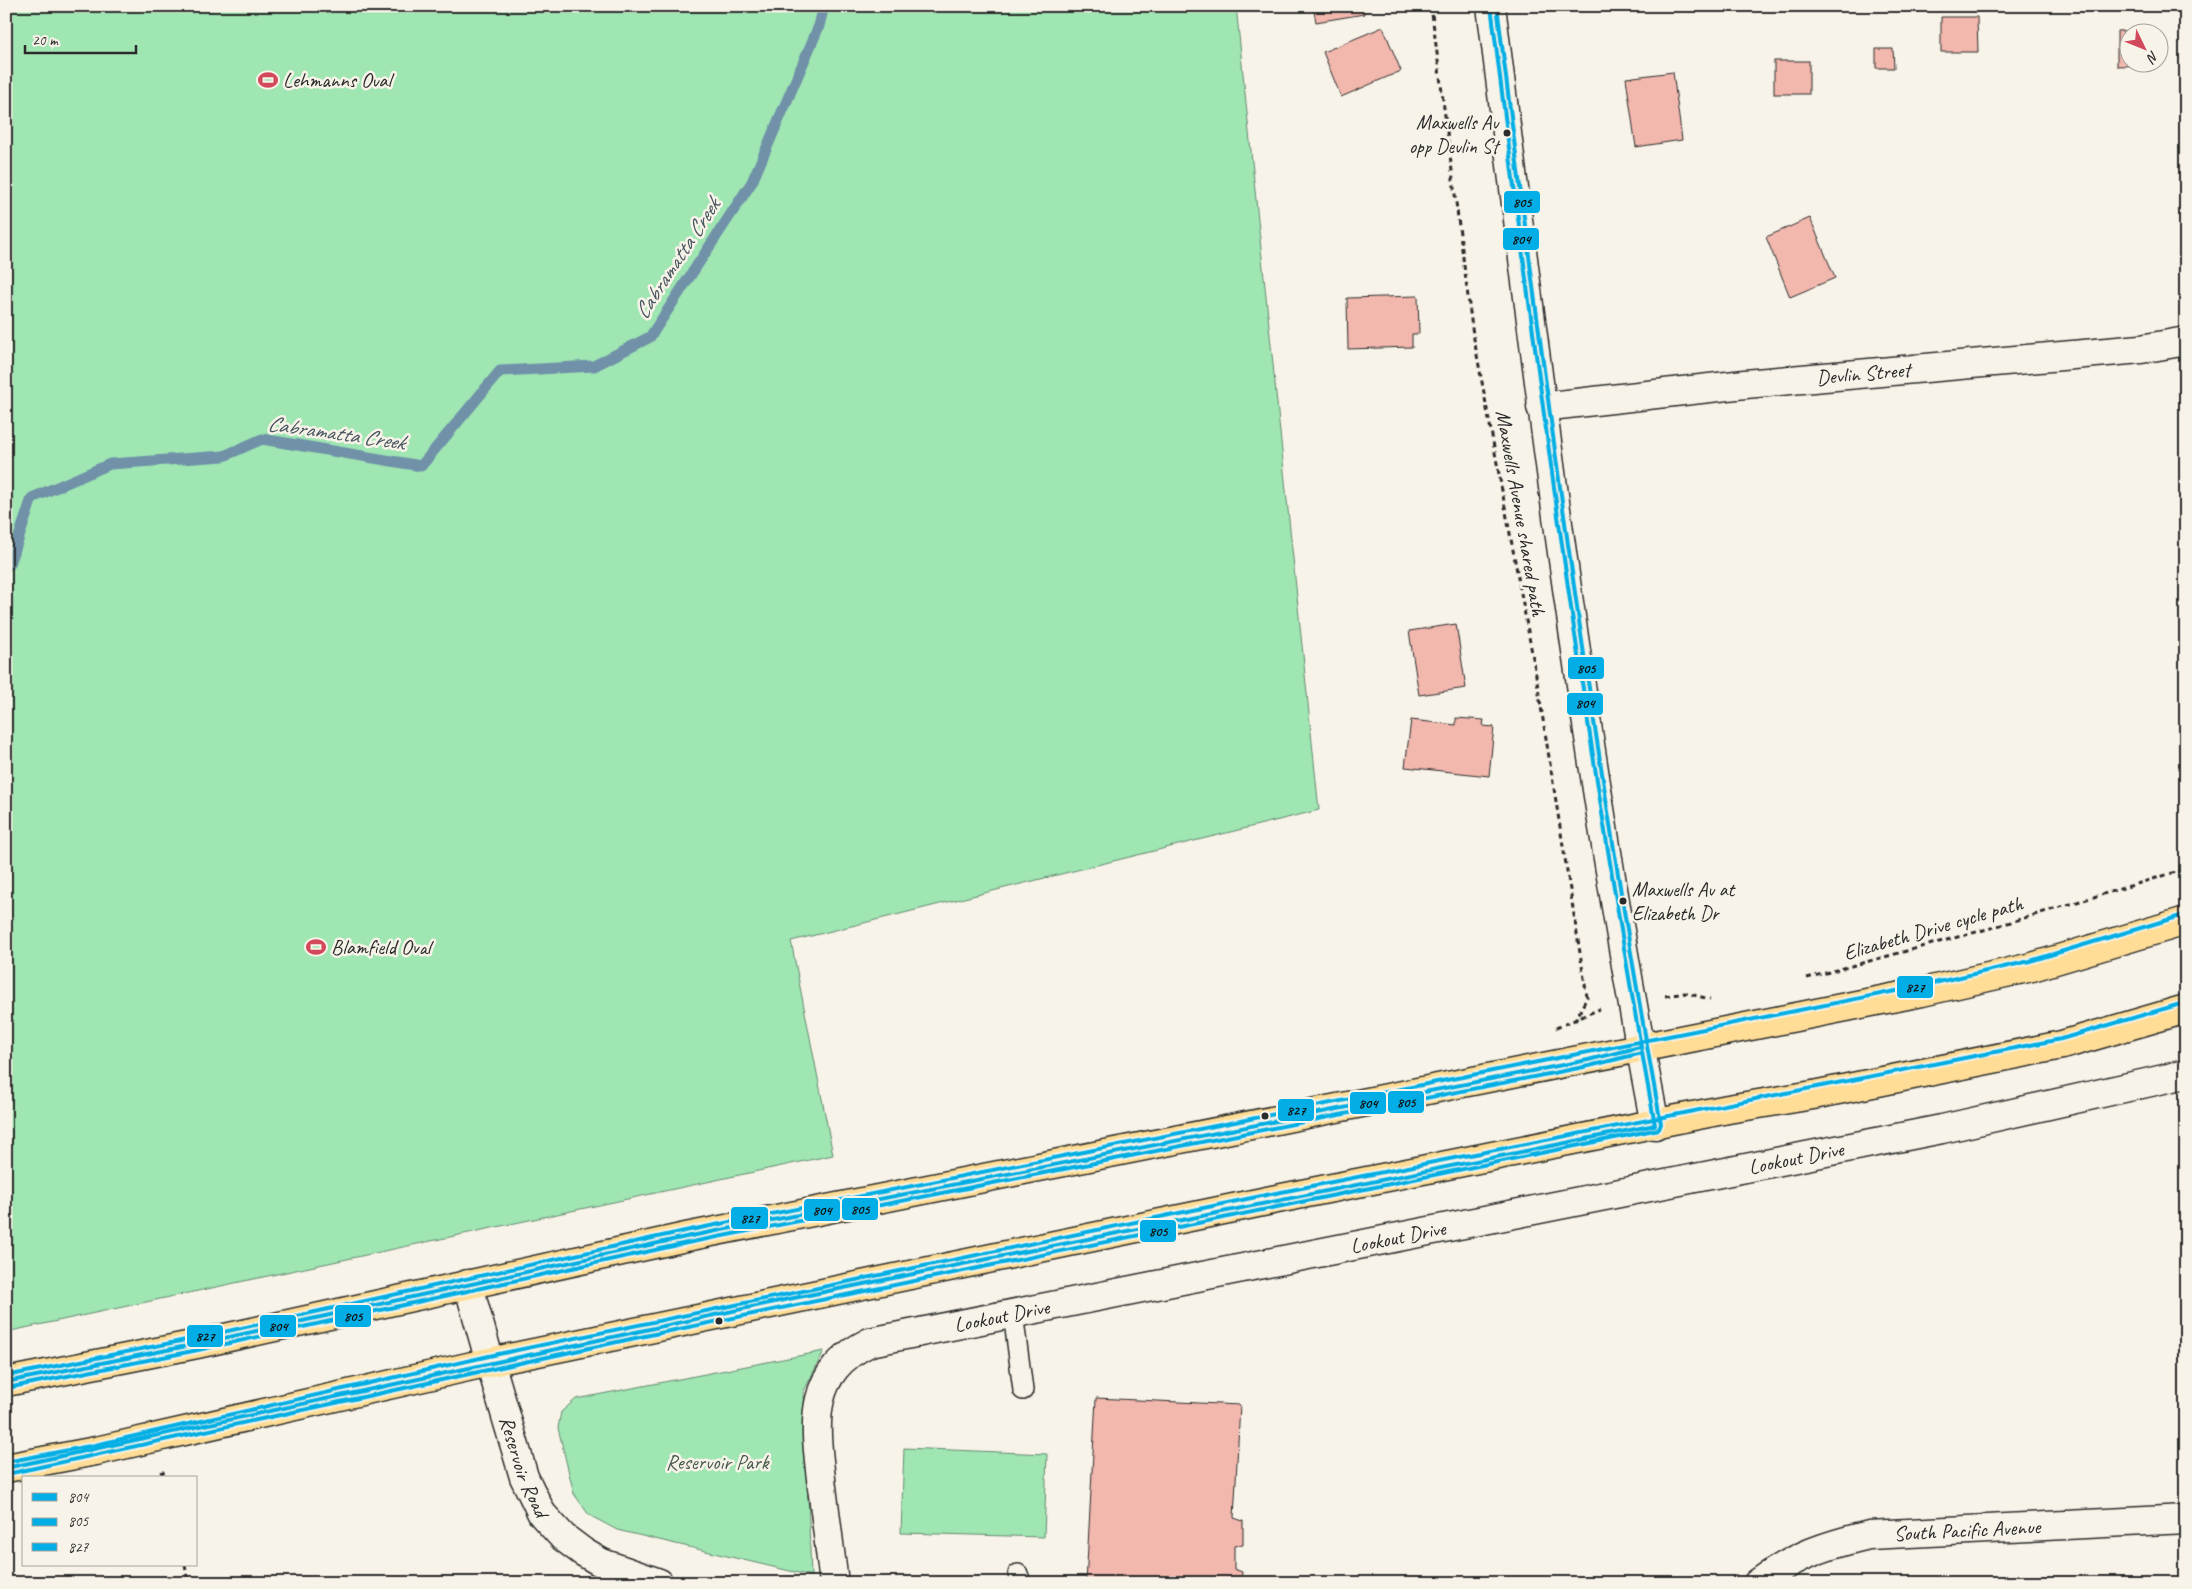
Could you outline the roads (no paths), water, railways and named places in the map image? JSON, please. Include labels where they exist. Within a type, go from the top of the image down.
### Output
[{"type":"main road","points":[[6,1382],[686,1237],[1588,1060],[1640,1047],[1922,992],[2032,967],[2186,921]]},
{"type":"main road","points":[[6,1468],[96,1451],[490,1362],[1272,1200],[1655,1125],[1728,1108],[1813,1096],[2062,1045],[2186,1009]]},
{"type":"street","points":[[1491,6],[1541,407],[1596,784],[1655,1125]]},
{"type":"street","name":"Devlin Street","points":[[1541,407],[1745,384],[2142,348],[2186,341]]},
{"type":"street","name":"Lookout Drive","points":[[834,1583],[816,1424],[816,1408],[821,1392],[837,1363],[852,1350],[870,1342],[1942,1129],[2186,1074]]},
{"type":"street","name":"Reservoir Road","points":[[468,1284],[524,1477],[542,1514],[563,1537],[583,1552],[602,1563],[659,1583]]},
{"type":"street","name":"South Pacific Avenue","points":[[1758,1583],[1784,1565],[1826,1545],[1869,1535],[2186,1519]]},
{"type":"lane","points":[[1013,1314],[1024,1390]]},
{"type":"waterway","name":"Cabramatta Creek","points":[[6,566],[10,564],[32,498],[110,464],[224,456],[262,439],[421,466],[500,371],[594,366],[650,337],[752,182],[819,26],[824,6]]},
{"type":"place","name":"Lehmanns Oval","points":[[268,80]]},
{"type":"place","name":"Maxwells Av opp Devlin St","points":[[1507,133]]},
{"type":"place","name":"Maxwells Av at Elizabeth Dr","points":[[1623,901]]},
{"type":"place","name":"Blamfield Oval","points":[[316,947]]},
{"type":"park label","name":"Reservoir Park","points":[[717,1462]]}]
